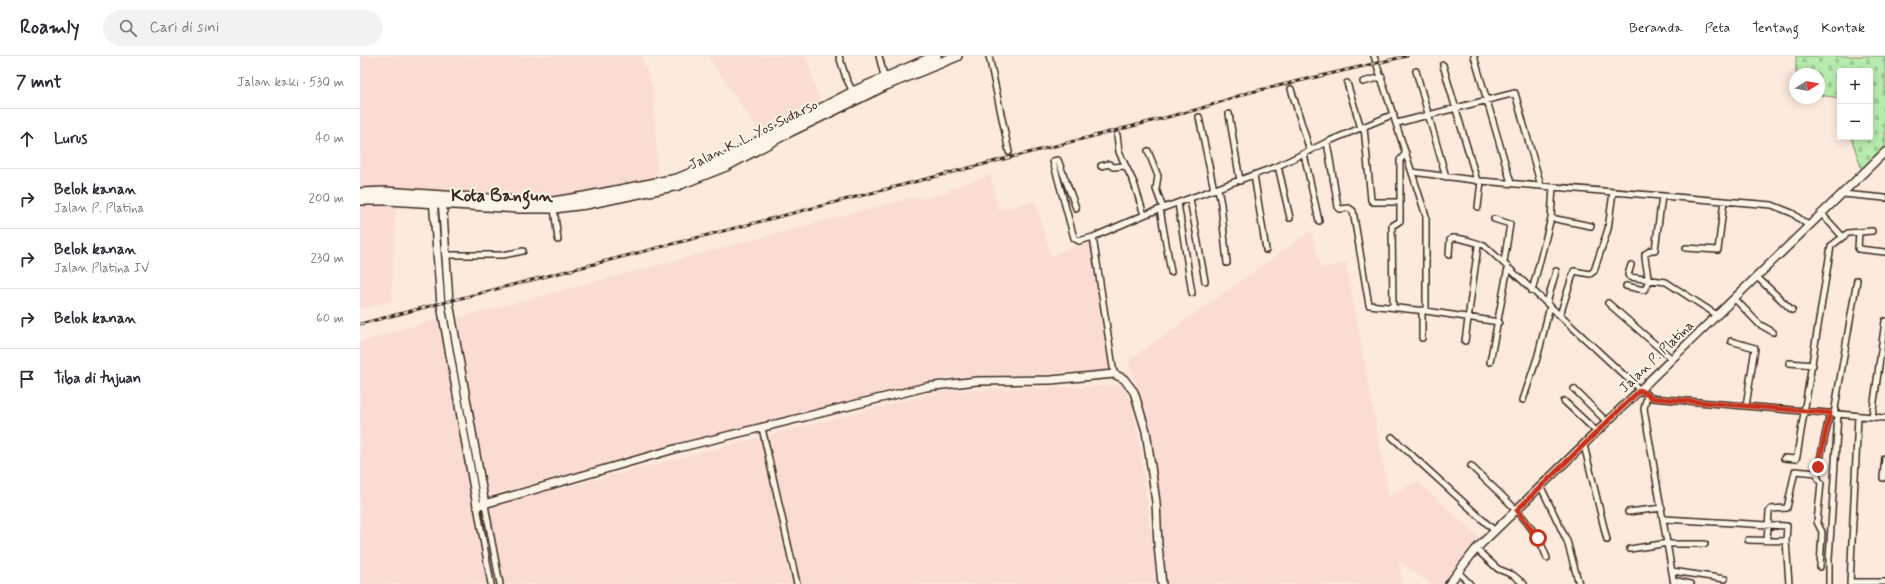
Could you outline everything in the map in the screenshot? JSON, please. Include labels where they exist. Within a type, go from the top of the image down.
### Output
[{"type":"highway","name":"Jalan K. L. Yos Sudarso","points":[[360,193],[438,199],[519,208],[554,208],[586,204],[678,185],[726,166],[885,81],[936,56]]},
{"type":"highway","name":"Jalan K. L. Yos Sudarso","points":[[360,200],[438,199],[553,202],[677,179],[723,160],[853,92],[957,56]]},
{"type":"street","points":[[839,56],[846,78],[853,92]]},
{"type":"street","points":[[879,56],[885,81]]},
{"type":"street","points":[[989,56],[1009,152]]},
{"type":"street","points":[[1374,56],[1426,216],[1422,338]]},
{"type":"street","points":[[1474,56],[1511,184]]},
{"type":"street","points":[[1443,65],[1479,181],[1478,206]]},
{"type":"street","points":[[1416,71],[1446,177]]},
{"type":"street","points":[[1363,82],[1382,77]]},
{"type":"street","points":[[1346,83],[1362,128],[1371,200],[1373,202],[1399,202]]},
{"type":"street","points":[[1291,89],[1310,151]]},
{"type":"street","points":[[1397,123],[1515,93],[1541,186]]},
{"type":"street","points":[[1229,114],[1240,181]]},
{"type":"street","points":[[1076,208],[1058,160],[1054,161],[1052,162],[1074,238],[1079,241],[1093,237],[1144,215],[1216,190],[1278,166],[1327,142],[1394,114]]},
{"type":"street","points":[[1199,117],[1216,190],[1221,204],[1227,263]]},
{"type":"street","points":[[1117,135],[1118,152],[1134,183],[1144,215]]},
{"type":"street","points":[[1327,142],[1338,207],[1340,209],[1349,208],[1353,211],[1368,302],[1372,306],[1424,310],[1499,322]]},
{"type":"street","points":[[1148,151],[1158,176],[1156,189],[1162,209],[1171,272]]},
{"type":"street","name":"Jalan P. Platina","points":[[1449,584],[1476,549],[1885,152]]},
{"type":"street","points":[[1393,307],[1392,226],[1400,221],[1400,160],[1406,153]]},
{"type":"street","points":[[1304,154],[1318,220]]},
{"type":"street","points":[[1101,166],[1109,164],[1113,167],[1125,166]]},
{"type":"street","points":[[1278,166],[1290,218]]},
{"type":"street","points":[[1412,172],[1511,184],[1772,205],[1792,213],[1809,226]]},
{"type":"street","points":[[1254,175],[1266,250]]},
{"type":"street","points":[[1532,291],[1551,218],[1553,187]]},
{"type":"street","points":[[1560,315],[1574,271],[1590,274],[1594,271],[1608,229],[1613,192]]},
{"type":"street","points":[[1843,194],[1885,198]]},
{"type":"street","points":[[1626,286],[1644,290],[1647,287],[1648,279],[1645,254],[1651,250],[1655,250],[1662,196]]},
{"type":"street","points":[[438,199],[449,302],[500,584]]},
{"type":"street","points":[[438,199],[441,304],[476,506],[492,584]]},
{"type":"street","points":[[1190,199],[1205,281]]},
{"type":"street","points":[[1686,248],[1718,250],[1724,201]]},
{"type":"street","points":[[1178,203],[1192,293]]},
{"type":"street","points":[[554,208],[558,240]]},
{"type":"street","points":[[1822,214],[1842,236]]},
{"type":"street","points":[[1551,218],[1591,226]]},
{"type":"street","points":[[1494,219],[1510,224],[1504,262]]},
{"type":"street","points":[[1784,458],[1797,459],[1832,246],[1842,236],[1848,233],[1872,231]]},
{"type":"street","points":[[1859,232],[1858,249],[1885,252]]},
{"type":"street","points":[[1093,237],[1114,374]]},
{"type":"street","points":[[1449,255],[1450,240],[1452,238],[1458,238],[1478,246],[1484,245],[1640,390],[1652,398],[1885,418]]},
{"type":"street","points":[[1465,341],[1478,246]]},
{"type":"street","points":[[445,255],[503,255],[523,251]]},
{"type":"street","points":[[1631,265],[1628,275],[1630,277],[1666,282],[1717,315]]},
{"type":"street","points":[[1490,362],[1499,322],[1508,267]]},
{"type":"street","points":[[1523,400],[1538,355],[1556,271]]},
{"type":"street","points":[[1757,277],[1792,310]]},
{"type":"street","points":[[1820,567],[1822,532],[1817,524],[1821,483],[1818,479],[1818,473],[1834,414],[1856,280]]},
{"type":"street","points":[[1734,299],[1759,324],[1773,332]]},
{"type":"street","points":[[1608,303],[1672,359]]},
{"type":"street","points":[[1872,417],[1885,321]]},
{"type":"street","points":[[1731,341],[1755,348],[1746,406]]},
{"type":"street","points":[[1789,363],[1813,365]]},
{"type":"street","points":[[476,506],[678,448],[939,385],[977,381],[1051,380],[1114,374],[1124,379],[1134,392],[1146,431],[1155,495],[1162,584]]},
{"type":"street","points":[[1574,389],[1607,422]]},
{"type":"street","points":[[1647,395],[1644,409],[1674,582],[1691,584]]},
{"type":"street","points":[[1564,401],[1597,432]]},
{"type":"street","points":[[1829,584],[1834,414]]},
{"type":"street","points":[[1858,416],[1850,583],[1885,582]]},
{"type":"street","points":[[762,428],[797,584]]},
{"type":"street","points":[[1392,436],[1495,531]]},
{"type":"street","points":[[1584,445],[1607,540]]},
{"type":"street","points":[[1883,478],[1885,458]]},
{"type":"street","points":[[1471,466],[1517,510],[1541,542],[1547,558]]},
{"type":"street","points":[[1767,541],[1767,524],[1771,508],[1787,508],[1795,471],[1818,473]]},
{"type":"street","points":[[1541,487],[1567,540],[1579,584]]},
{"type":"street","points":[[1628,512],[1662,508]]},
{"type":"street","points":[[1664,519],[1787,526],[1786,540],[1789,584]]},
{"type":"street","points":[[1748,540],[1786,540]]},
{"type":"street","points":[[1630,549],[1668,544],[1705,544]]},
{"type":"street","points":[[1476,549],[1498,569],[1513,575],[1524,584]]},
{"type":"street","points":[[1672,571],[1725,579]]},
{"type":"street","points":[[1458,572],[1470,584]]},
{"type":"shaded area","points":[[360,56],[642,56],[653,90],[658,177],[553,202],[360,190]]},
{"type":"shaded area","points":[[708,56],[806,56],[821,105],[760,133]]},
{"type":"shaded area","points":[[991,175],[998,210],[1035,201],[1051,257],[1057,253],[1090,241],[1110,371],[948,377],[489,495],[491,506],[943,391],[1123,385],[1132,404],[1139,439],[1157,584],[360,584],[360,342],[437,319],[455,319],[910,198],[920,197],[921,199],[951,192],[950,189]]},
{"type":"shaded area","points":[[360,204],[396,204],[391,301],[360,309]]},
{"type":"shaded area","points":[[1311,231],[1321,268],[1346,263],[1389,496],[1417,481],[1480,538],[1444,584],[1431,584],[1399,561],[1402,584],[1167,584],[1147,415],[1128,361]]},
{"type":"green space","points":[[1796,56],[1885,56],[1885,146],[1862,170],[1852,140],[1873,140],[1873,68],[1837,68],[1837,98],[1825,96],[1825,68],[1796,68]]},
{"type":"railway","points":[[360,324],[1199,109],[1247,93],[1407,56]]},
{"type":"district","name":"Kota Bangun","points":[[502,195]]},
{"type":"route","points":[[1538,538],[1517,510],[1640,390],[1652,398],[1830,413],[1818,467]]}]
